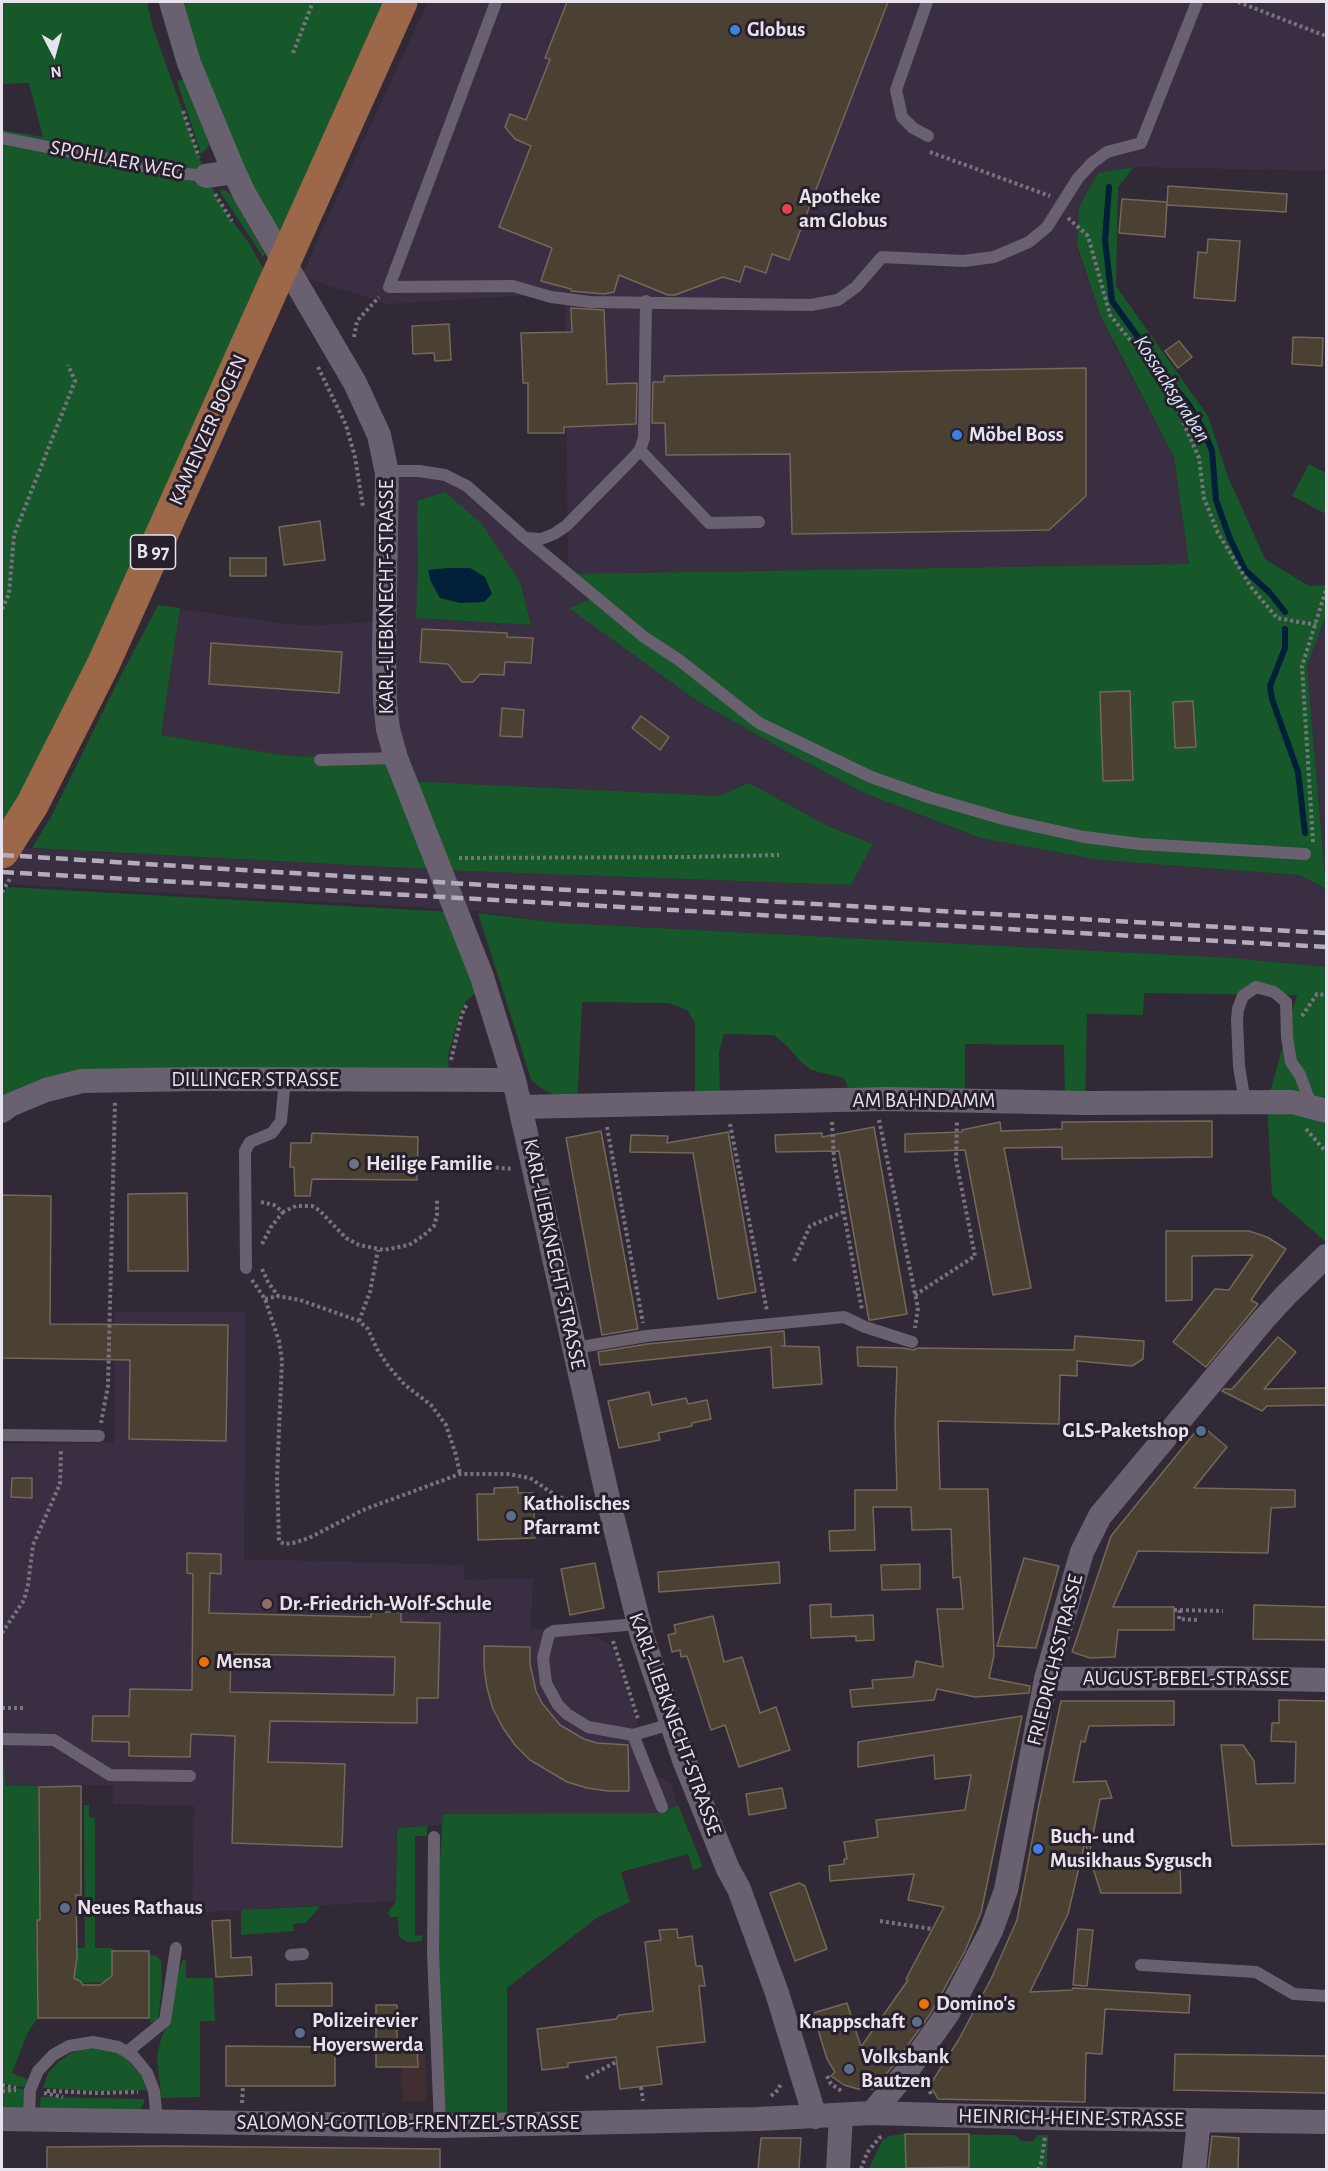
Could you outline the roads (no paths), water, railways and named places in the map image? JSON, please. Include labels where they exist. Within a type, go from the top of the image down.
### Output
[{"type":"main road","name":"KAMENZER BOGEN","points":[[2,852],[32,805],[102,665],[401,2]]},
{"type":"street","name":"KARL-LIEBKNECHT-STRASSE","points":[[171,2],[189,63],[234,172],[280,256],[355,383],[379,435],[387,473],[384,702],[388,729],[396,758],[486,988],[514,1080],[638,1624],[671,1724],[728,1869],[743,1900],[781,2006],[815,2117]]},
{"type":"street","name":"SPOHLAER WEG","points":[[206,176],[234,172]]},
{"type":"street","name":"DILLINGER STRASSE","points":[[2,1111],[10,1105],[46,1090],[82,1081],[514,1080]]},
{"type":"street","name":"AM BAHNDAMM","points":[[521,1107],[875,1099],[1292,1102],[1317,1108]]},
{"type":"street","name":"FRIEDRICHSSTRASSE","points":[[872,2113],[904,2075],[948,2013],[991,1931],[1005,1890],[1046,1679],[1080,1560],[1100,1516],[1263,1320],[1326,1256]]},
{"type":"street","name":"AUGUST-BEBEL-STRASSE","points":[[1046,1679],[1326,1680]]},
{"type":"street","name":"HEINRICH-HEINE-STRASSE","points":[[815,2117],[845,2104],[872,2113],[1326,2122]]},
{"type":"street","points":[[838,2169],[845,2104]]},
{"type":"street","name":"SALOMON-GOTTLOB-FRENTZEL-STRASSE","points":[[2,2119],[440,2126],[815,2117]]},
{"type":"street","points":[[1194,2169],[1199,2120]]},
{"type":"lane","points":[[496,2],[389,287],[513,286],[590,302],[811,305],[838,300],[856,287],[882,257],[964,261],[994,258],[1029,242],[1047,227],[1078,178],[1092,163],[1107,152],[1141,143],[1197,2]]},
{"type":"lane","points":[[927,2],[896,90],[902,117],[913,128],[928,136]]},
{"type":"lane","name":"SPOHLAER WEG","points":[[2,138],[178,173],[206,176]]},
{"type":"lane","points":[[525,538],[541,539],[554,534],[566,525],[640,450],[645,426],[646,301]]},
{"type":"lane","points":[[640,450],[710,523],[759,522]]},
{"type":"lane","points":[[387,473],[419,471],[446,475],[467,486],[525,538],[644,637],[679,660],[759,723],[871,777],[928,797],[1007,820],[1084,837],[1140,844],[1305,854]]},
{"type":"lane","points":[[320,760],[396,758]]},
{"type":"lane","points":[[1245,1102],[1237,1045],[1238,1009],[1243,996],[1256,987],[1274,992],[1286,1002],[1287,1037],[1291,1062],[1300,1075],[1309,1099],[1317,1108]]},
{"type":"lane","points":[[246,1268],[245,1151],[250,1142],[272,1133],[281,1121],[285,1079]]},
{"type":"lane","points":[[574,1348],[646,1336],[844,1317],[865,1327],[912,1342]]},
{"type":"lane","points":[[2,1435],[99,1436]]},
{"type":"lane","points":[[638,1624],[554,1631],[549,1634],[543,1658],[546,1683],[558,1705],[567,1714],[588,1727],[633,1736],[671,1724]]},
{"type":"lane","points":[[633,1736],[662,1807]]},
{"type":"lane","points":[[2,1739],[54,1740],[110,1775],[190,1776]]},
{"type":"lane","points":[[434,1837],[433,1953],[440,2126]]},
{"type":"lane","points":[[127,2052],[165,2021],[176,1947]]},
{"type":"lane","points":[[1142,1965],[1256,1972],[1294,1994],[1326,1996]]},
{"type":"lane","points":[[29,2119],[30,2090],[38,2071],[53,2055],[69,2046],[93,2042],[118,2047],[127,2052],[147,2073],[156,2101],[154,2121]]},
{"type":"water","points":[[470,568],[485,577],[492,594],[484,602],[460,603],[440,598],[431,582],[428,570]]},
{"type":"waterway","name":"Kossacksgraben","points":[[1109,187],[1105,240],[1112,301],[1189,405],[1203,429],[1212,451],[1216,500],[1230,539],[1245,570],[1270,593],[1285,612]]},
{"type":"waterway","name":"Kossacksgraben","points":[[1285,629],[1285,648],[1270,686],[1272,699],[1298,772],[1305,833]]},
{"type":"railway","points":[[2,855],[1326,933]]},
{"type":"railway","points":[[2,872],[1326,947]]},
{"type":"place","name":"Globus","points":[[735,30]]},
{"type":"place","name":"Apotheke am Globus","points":[[787,209]]},
{"type":"place","name":"Möbel Boss","points":[[957,435]]},
{"type":"place","name":"Heilige Familie","points":[[354,1164]]},
{"type":"place","name":"GLS-Paketshop","points":[[1201,1431]]},
{"type":"place","name":"Katholisches Pfarramt","points":[[511,1516]]},
{"type":"place","name":"Dr.-Friedrich-Wolf-Schule","points":[[267,1604]]},
{"type":"place","name":"Mensa","points":[[204,1662]]},
{"type":"place","name":"Buch- und Musikhaus Sygusch","points":[[1038,1849]]},
{"type":"place","name":"Neues Rathaus","points":[[65,1908]]},
{"type":"place","name":"Domino's","points":[[924,2004]]},
{"type":"place","name":"Knappschaft","points":[[917,2022]]},
{"type":"place","name":"Polizeirevier Hoyerswerda","points":[[300,2033]]},
{"type":"place","name":"Volksbank Bautzen","points":[[849,2069]]}]
